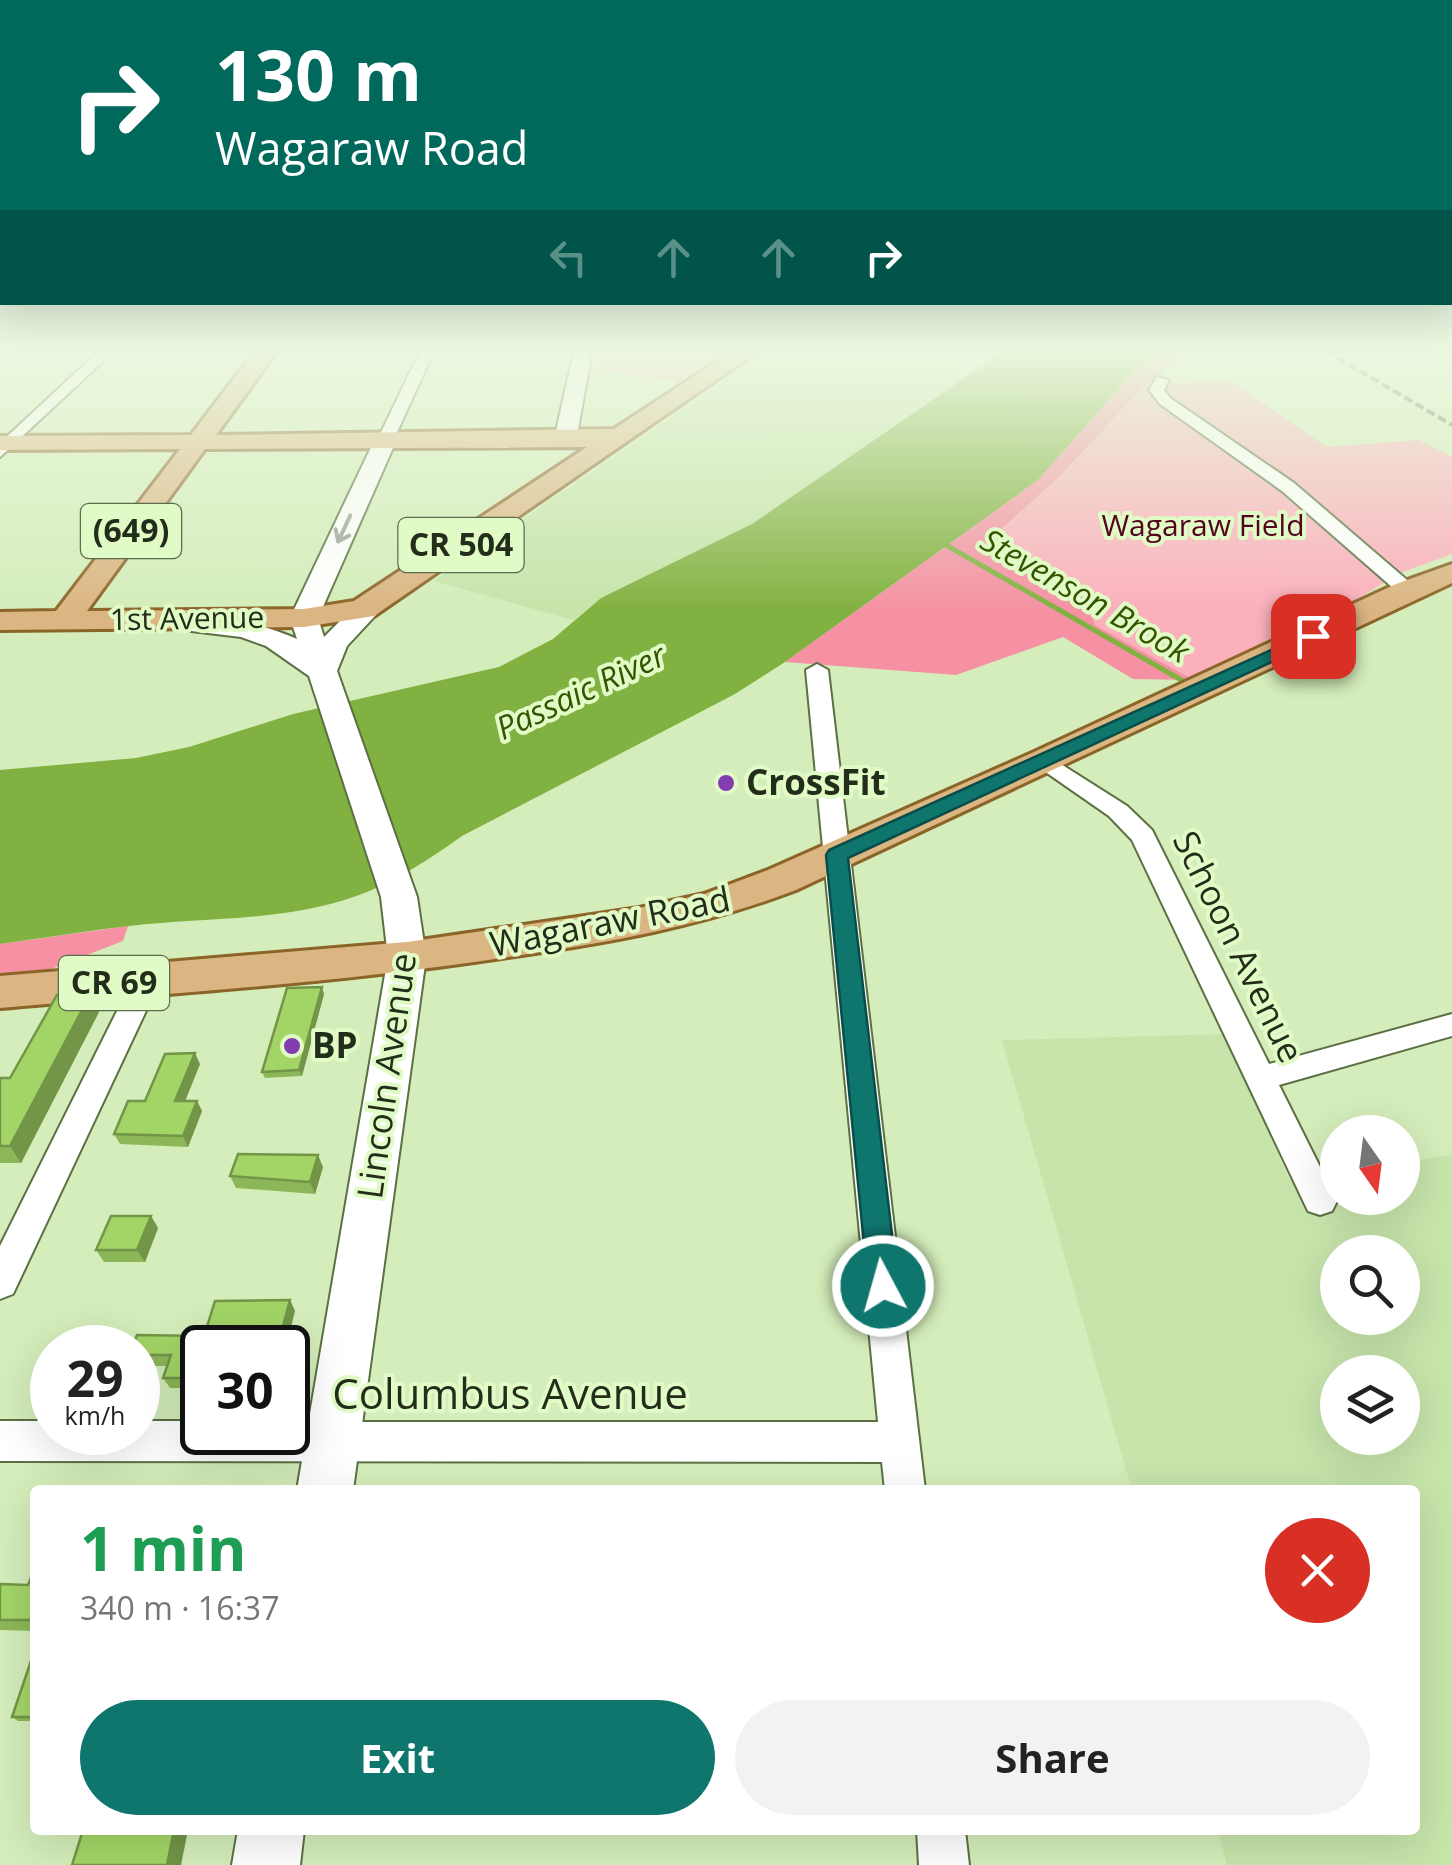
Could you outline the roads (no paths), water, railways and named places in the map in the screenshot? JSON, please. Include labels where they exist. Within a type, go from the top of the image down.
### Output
[{"type":"main road","name":"(649)","points":[[66,620],[201,438]]},
{"type":"main road","points":[[3,446],[609,438]]},
{"type":"main road","points":[[549,486],[618,438]]},
{"type":"main road","points":[[304,618],[386,440]]},
{"type":"main road","name":"CR 504","points":[[322,672],[334,643],[372,604],[549,486],[562,469],[565,440]]},
{"type":"main road","name":"Wagaraw Road","points":[[0,992],[407,958],[677,916],[746,895],[837,855],[1407,590],[1452,573]]},
{"type":"main road","name":"1st Avenue","points":[[0,620],[304,618],[350,613],[372,604]]},
{"type":"main road","name":"Lincoln Avenue","points":[[304,618],[399,897],[407,958],[326,1485]]},
{"type":"main road","points":[[140,620],[208,624],[266,635],[298,649],[322,672]]},
{"type":"main road","points":[[266,1865],[270,1835]]},
{"type":"street","points":[[1219,438],[1288,487],[1407,590]]},
{"type":"street","points":[[818,670],[904,1485]]},
{"type":"street","name":"Schoon Avenue","points":[[1045,761],[1118,811],[1143,836],[1320,1201]]},
{"type":"street","points":[[0,1283],[146,981]]},
{"type":"street","points":[[1260,1078],[1452,1025]]},
{"type":"street","name":"Columbus Avenue","points":[[0,1441],[900,1442]]},
{"type":"street","points":[[941,1835],[944,1865]]},
{"type":"water","name":"Passaic River","points":[[877,438],[1075,438],[1038,480],[785,662],[735,694],[462,836],[401,876],[351,898],[309,909],[129,926],[0,944],[0,770],[136,758],[189,747],[293,714],[499,667],[553,639],[601,598],[752,524]]},
{"type":"waterway","name":"Stevenson Brook","points":[[946,545],[1190,685]]},
{"type":"place","name":"CrossFit","points":[[726,783]]},
{"type":"place","name":"BP","points":[[292,1046]]},
{"type":"park label","name":"Wagaraw Field","points":[[1203,526]]}]
